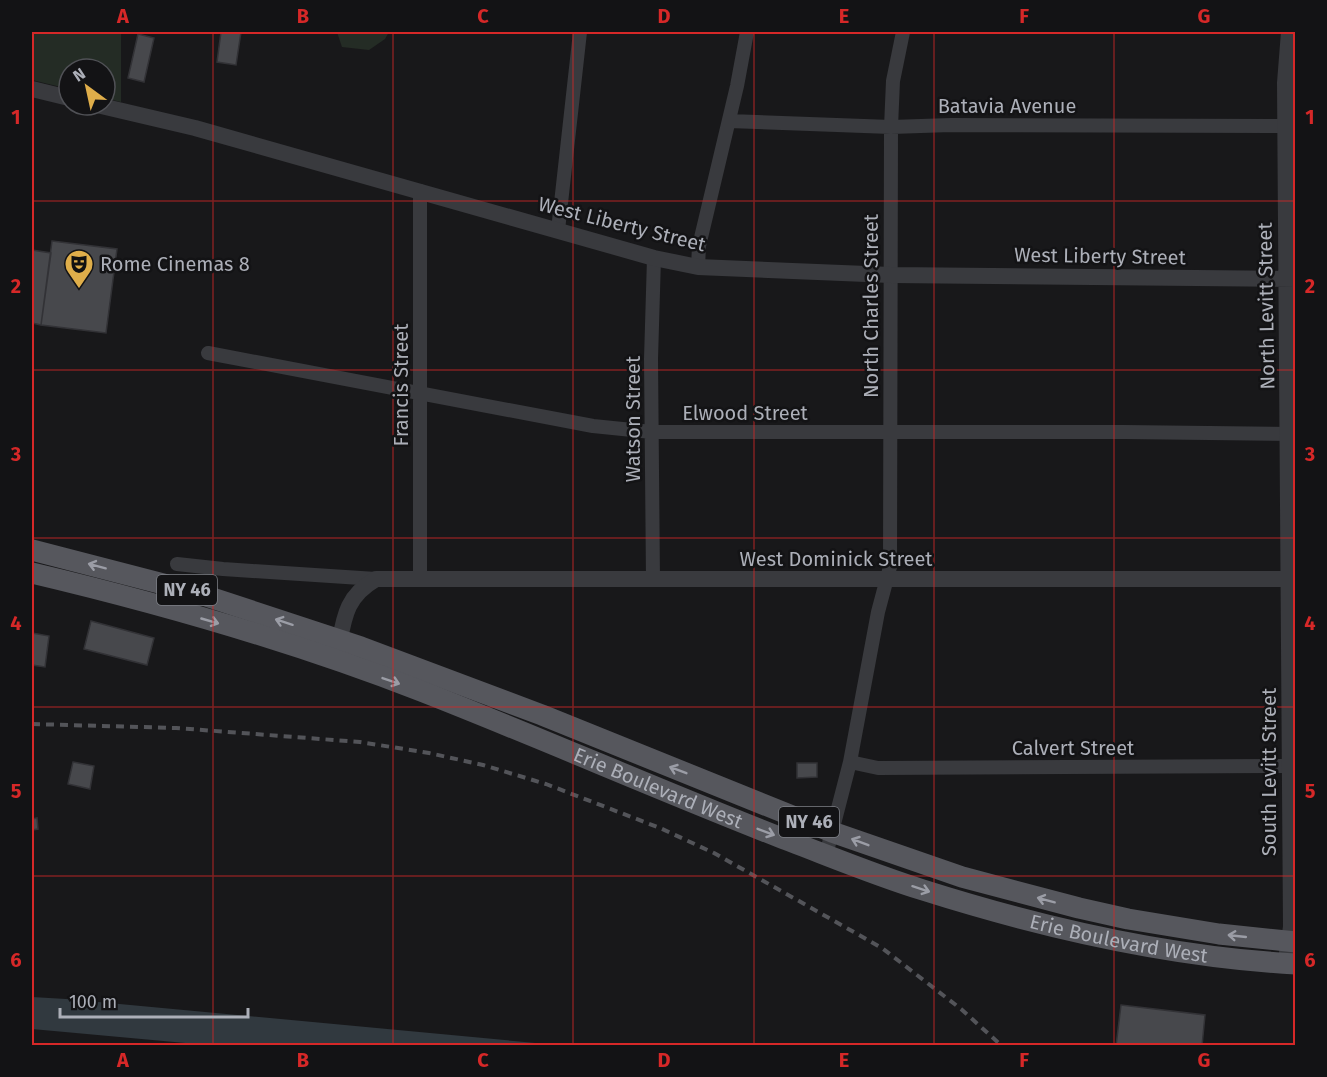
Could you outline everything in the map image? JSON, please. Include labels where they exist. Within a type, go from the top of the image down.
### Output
[{"type":"main road","name":"Erie Boulevard West","points":[[32,550],[194,592],[340,640],[542,715],[832,832],[962,878],[1128,919],[1219,934],[1292,941]]},
{"type":"main road","name":"Erie Boulevard West","points":[[32,573],[92,587],[257,635],[418,690],[826,855],[922,890],[1032,921],[1110,939],[1173,950],[1290,963]]},
{"type":"street","points":[[558,230],[580,32]]},
{"type":"street","points":[[698,267],[699,246],[729,121],[747,32]]},
{"type":"street","name":"North Charles Street","points":[[826,855],[850,762],[878,612],[890,567],[891,127],[893,81],[903,32]]},
{"type":"street","name":"North Levitt Street","points":[[1289,32],[1285,83],[1285,126],[1292,279],[1292,579]]},
{"type":"street","points":[[32,89],[57,95]]},
{"type":"street","name":"West Liberty Street","points":[[117,110],[195,128],[654,258],[698,267],[891,275],[1292,279]]},
{"type":"street","name":"Batavia Avenue","points":[[729,121],[891,127],[951,125],[1285,126]]},
{"type":"street","name":"Francis Street","points":[[420,191],[420,579]]},
{"type":"street","name":"Watson Street","points":[[653,580],[654,258]]},
{"type":"street","name":"Elwood Street","points":[[208,353],[593,426],[652,432],[1292,434]]},
{"type":"street","name":"West Dominick Street","points":[[177,564],[376,579],[1292,579]]},
{"type":"street","points":[[335,662],[346,610],[352,598],[364,586],[376,579]]},
{"type":"street","name":"South Levitt Street","points":[[1290,963],[1293,766],[1292,579]]},
{"type":"street","name":"Calvert Street","points":[[850,762],[878,768],[1293,766]]},
{"type":"shaded area","points":[[32,32],[121,32],[121,102],[117,101],[117,57],[57,57],[57,86],[32,80]]},
{"type":"shaded area","points":[[337,32],[389,32],[385,39],[369,50],[342,47]]},
{"type":"shaded area","points":[[32,997],[557,1045],[218,1046],[32,1029]]},
{"type":"building","points":[[221,32],[241,32],[236,65],[217,62]]},
{"type":"building","points":[[138,34],[154,38],[144,82],[128,78]]},
{"type":"building","name":"Rome Cinemas 8","points":[[52,241],[117,249],[106,333],[41,325]]},
{"type":"building","points":[[32,250],[51,253],[41,325],[32,323]]},
{"type":"building","points":[[91,621],[154,638],[147,665],[84,649]]},
{"type":"building","points":[[32,633],[49,636],[45,667],[32,665]]},
{"type":"building","points":[[73,762],[94,766],[90,789],[68,784]]},
{"type":"building","points":[[797,763],[817,763],[817,777],[797,778]]},
{"type":"building","points":[[37,818],[38,829],[32,830],[32,819]]},
{"type":"building","points":[[1121,1005],[1205,1015],[1202,1046],[1116,1046]]},
{"type":"railway","points":[[32,724],[176,728],[360,742],[429,753],[483,765],[546,784],[660,828],[714,853],[882,948],[961,1009],[1002,1046]]},
{"type":"place","name":"Rome Cinemas 8","points":[[79,290]]}]
